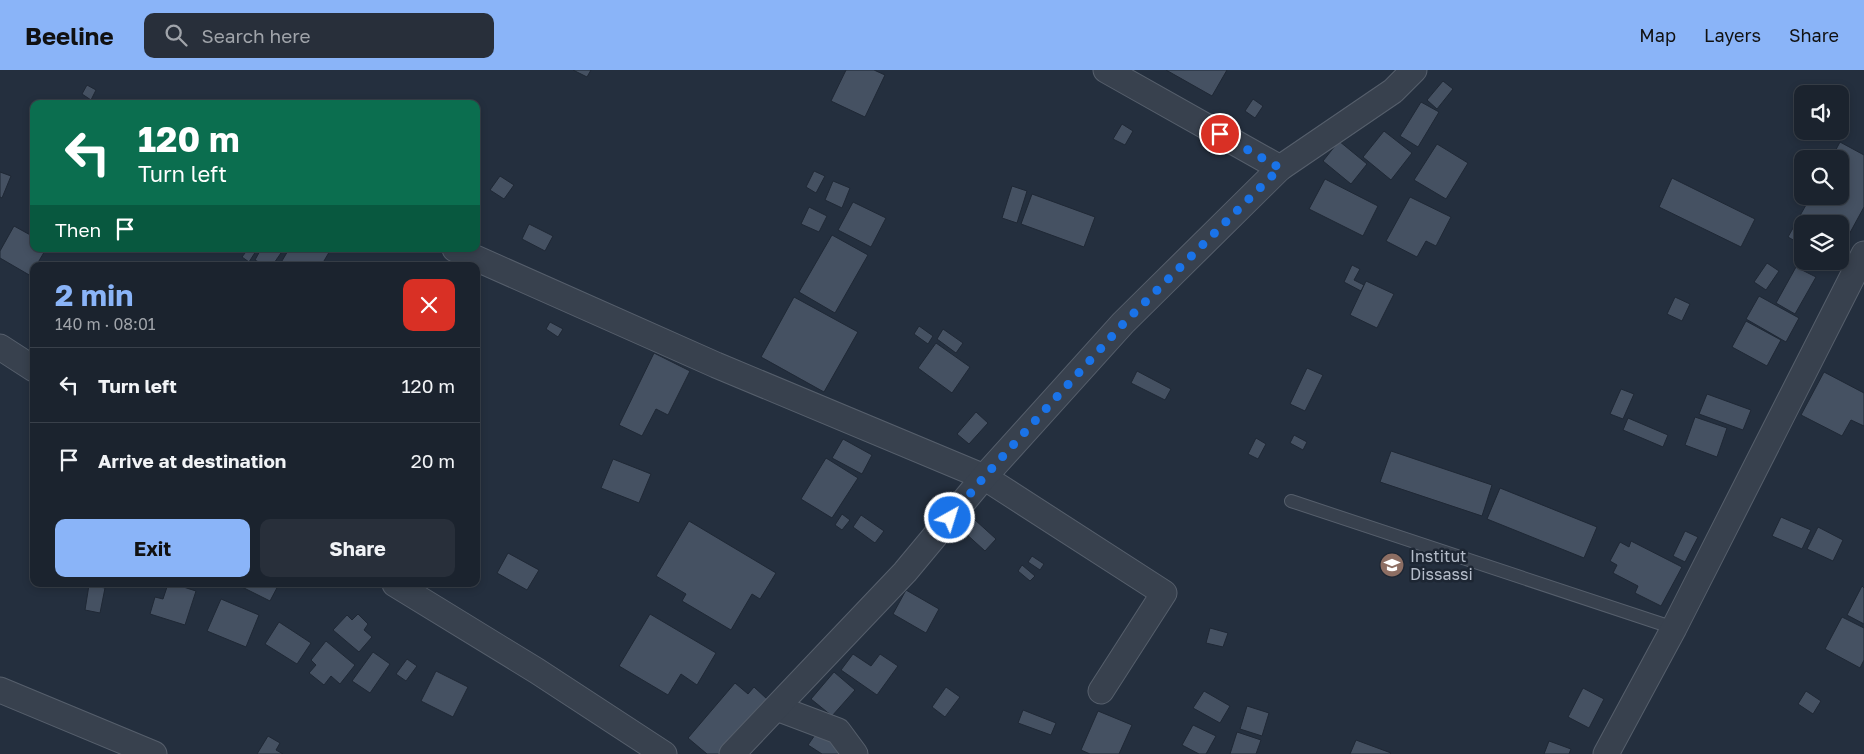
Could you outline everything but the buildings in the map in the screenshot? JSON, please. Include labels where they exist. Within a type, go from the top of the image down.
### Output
[{"type":"street","points":[[1106,70],[1280,168]]},
{"type":"street","points":[[732,754],[905,572],[984,477],[1124,323],[1280,168],[1393,91],[1414,70]]},
{"type":"street","points":[[462,252],[716,365],[984,477],[1164,593],[1101,691]]},
{"type":"street","points":[[1606,754],[1674,628],[1864,254]]},
{"type":"street","points":[[0,347],[30,366]]},
{"type":"street","points":[[400,587],[536,671],[664,754]]},
{"type":"street","points":[[0,690],[154,754]]},
{"type":"street","points":[[777,708],[838,731],[856,754]]},
{"type":"lane","points":[[1291,501],[1674,628]]},
{"type":"place","name":"Institut Dissassi","points":[[1392,565]]},
{"type":"route","points":[[950,518],[984,477],[1124,323],[1280,168],[1220,134]]}]
